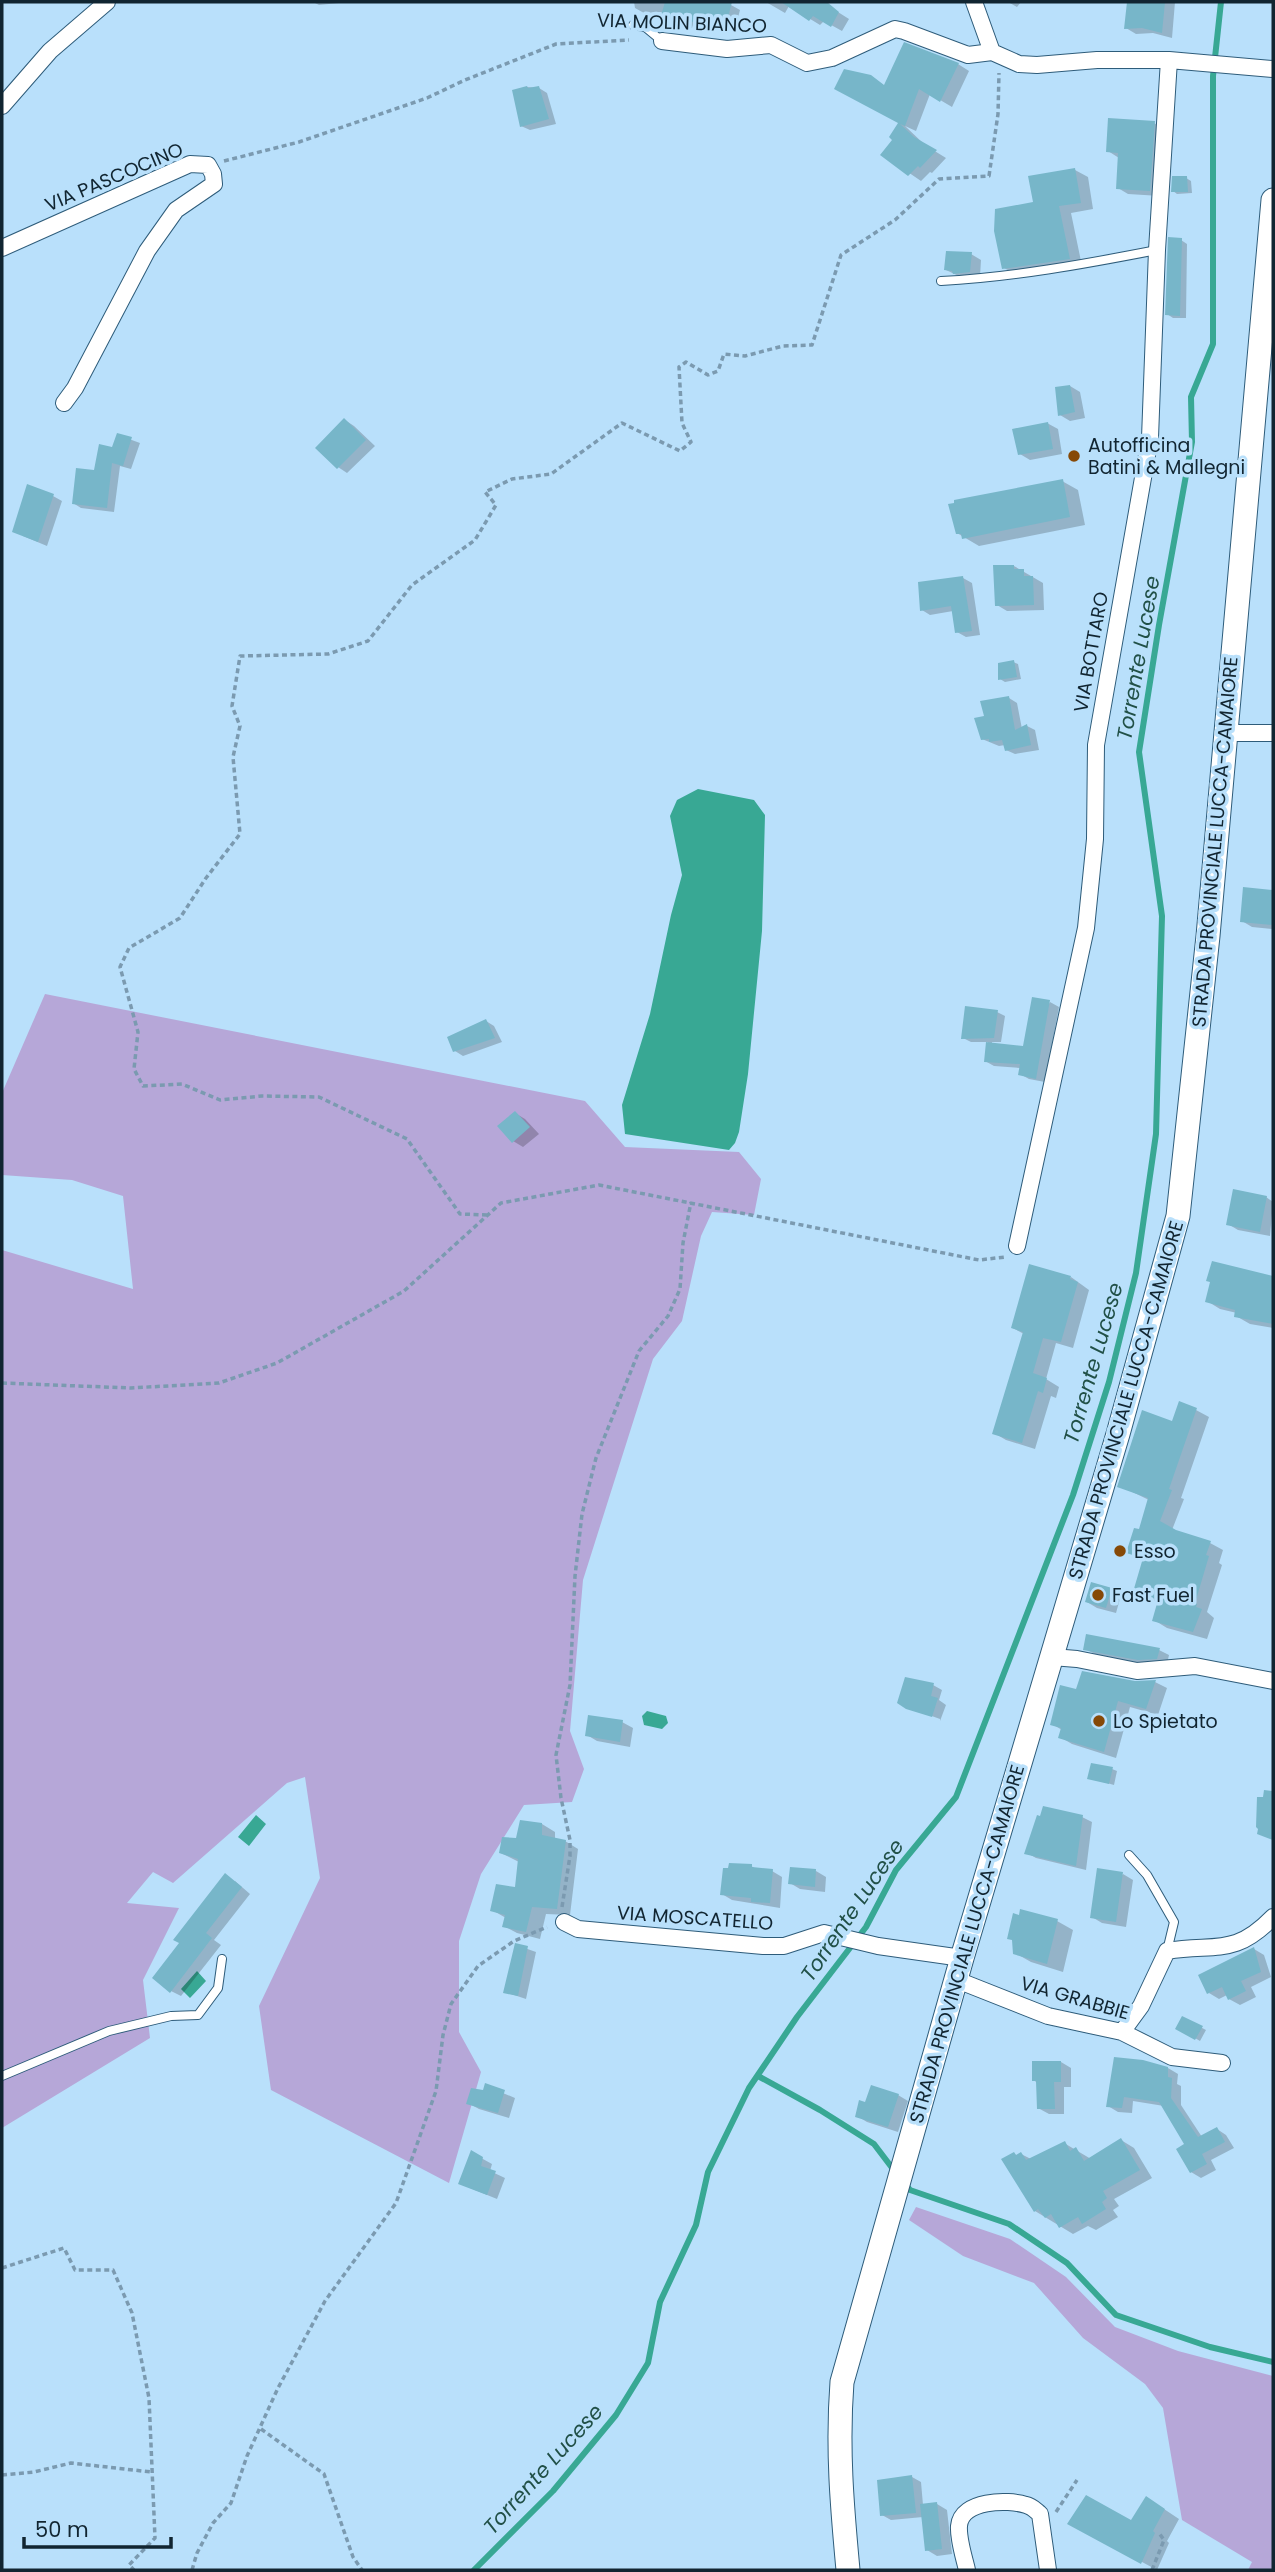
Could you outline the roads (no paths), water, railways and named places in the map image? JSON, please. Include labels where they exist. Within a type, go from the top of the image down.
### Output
[{"type":"main road","name":"STRADA PROVINCIALE LUCCA-CAMAIORE","points":[[848,2570],[839,2479],[838,2430],[842,2382],[959,1969],[1129,1396],[1178,1216],[1208,936],[1273,200]]},
{"type":"street","points":[[2,106],[50,51],[107,2]]},
{"type":"street","points":[[974,2],[995,54]]},
{"type":"street","name":"VIA MOLIN BIANCO","points":[[662,41],[727,49],[771,45],[807,63],[832,58],[895,29],[968,55],[995,54],[1019,64],[1097,60],[1175,61],[1273,69]]},
{"type":"street","name":"VIA BOTTARO","points":[[1017,1246],[1086,928],[1095,839],[1096,746],[1150,438],[1157,250],[1175,61]]},
{"type":"street","name":"VIA PASCOCINO","points":[[2,248],[190,164],[208,165],[213,174],[214,184],[176,210],[147,251],[75,388],[64,403]]},
{"type":"street","points":[[1225,733],[1273,733]]},
{"type":"street","points":[[1052,1657],[1137,1671],[1195,1666],[1273,1681]]},
{"type":"street","points":[[1122,2032],[1141,2006],[1167,1951],[1191,1947],[1220,1948],[1240,1943],[1273,1917]]},
{"type":"street","name":"VIA MOSCATELLO","points":[[564,1922],[578,1929],[763,1946],[784,1945],[824,1933],[878,1945],[959,1969]]},
{"type":"street","name":"VIA GRABBIE","points":[[959,1969],[1048,2016],[1122,2032],[1172,2057],[1222,2063]]},
{"type":"street","points":[[967,2570],[959,2525],[965,2513],[974,2506],[996,2502],[1026,2504],[1040,2515],[1048,2570]]},
{"type":"lane","points":[[633,24],[645,27],[662,41]]},
{"type":"lane","points":[[941,281],[992,278],[1074,267],[1157,250]]},
{"type":"lane","points":[[1129,1855],[1147,1875],[1174,1922],[1167,1951]]},
{"type":"lane","points":[[2,2076],[109,2031],[171,2017],[198,2015],[218,1988],[222,1959]]},
{"type":"waterway","name":"Torrente Lucese","points":[[474,2570],[553,2491],[616,2415],[648,2363],[660,2302],[696,2225],[708,2172],[749,2088],[797,2017],[866,1927],[896,1870],[956,1797],[1073,1495],[1109,1382],[1136,1273],[1156,1134],[1162,916],[1139,752],[1192,442],[1191,397],[1213,344],[1213,76],[1221,2]]},
{"type":"waterway","points":[[758,2076],[874,2144],[896,2173]]},
{"type":"waterway","points":[[905,2184],[910,2190],[1009,2224],[1067,2263],[1116,2315],[1210,2347],[1273,2362]]},
{"type":"place","name":"Autofficina Batini & Mallegni","points":[[1074,456]]},
{"type":"place","name":"Esso","points":[[1120,1551]]},
{"type":"place","name":"Fast Fuel","points":[[1098,1595]]},
{"type":"place","name":"Lo Spietato","points":[[1099,1721]]}]
